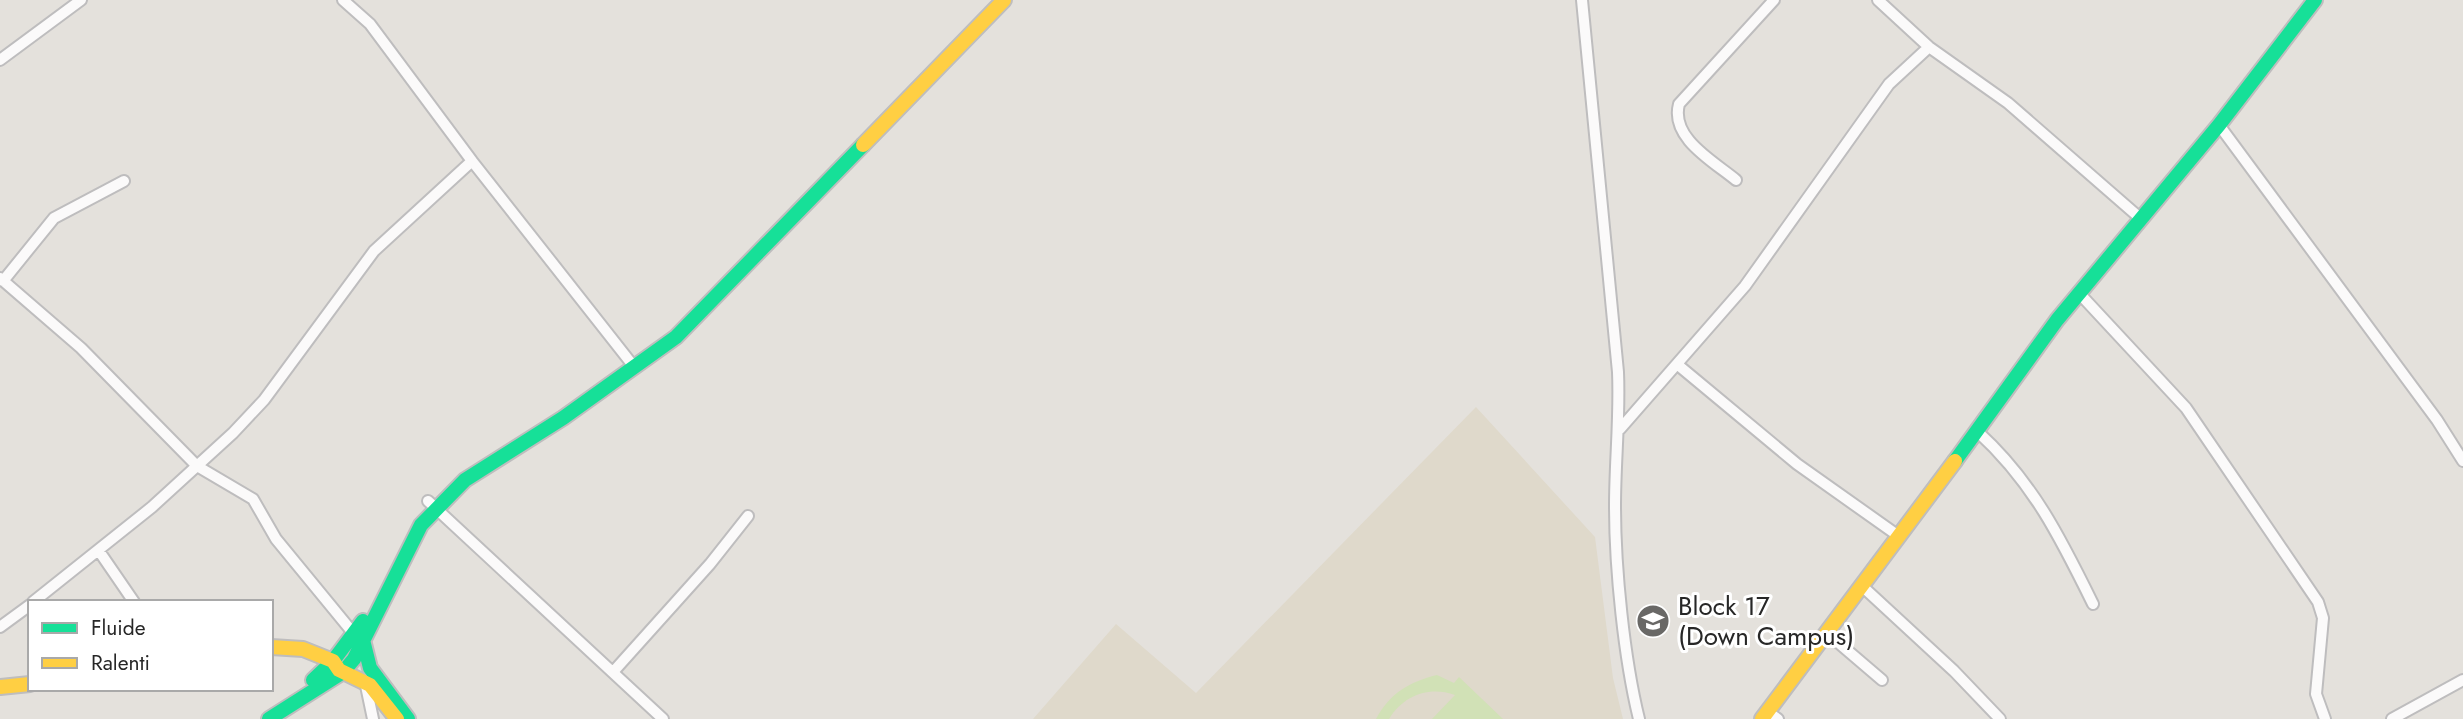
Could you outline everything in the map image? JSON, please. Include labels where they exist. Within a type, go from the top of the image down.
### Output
[{"type":"main road","points":[[273,717],[338,666],[432,504],[563,418],[676,337],[1004,0]]},
{"type":"main road","points":[[1769,717],[1827,633],[2079,293],[2219,125],[2315,0]]},
{"type":"main road","points":[[357,637],[370,668],[398,719]]},
{"type":"main road","points":[[273,647],[303,649],[365,681],[398,719]]},
{"type":"main road","points":[[0,687],[28,684]]},
{"type":"street","points":[[0,60],[81,0]]},
{"type":"street","points":[[342,0],[370,23],[472,162],[635,368]]},
{"type":"street","points":[[1582,0],[1618,372],[1620,429],[1615,506],[1630,677],[1639,719]]},
{"type":"street","points":[[1736,180],[1681,134],[1675,118],[1679,104],[1774,0]]},
{"type":"street","points":[[1878,0],[1929,47],[2008,103],[2140,218]]},
{"type":"street","points":[[1620,429],[1678,365],[1774,247],[1889,84],[1929,47]]},
{"type":"street","points":[[2219,125],[2437,420],[2463,461]]},
{"type":"street","points":[[36,600],[99,551],[197,466],[264,400],[374,251],[429,198],[472,162]]},
{"type":"street","points":[[124,181],[54,218],[2,280],[81,348],[197,466],[253,499],[276,539],[357,637]]},
{"type":"street","points":[[2079,293],[2186,408],[2318,602],[2323,618],[2316,694],[2325,719]]},
{"type":"street","points":[[1678,365],[1797,464],[1900,537]]},
{"type":"street","points":[[1978,432],[1993,445],[2052,520],[2093,604]]},
{"type":"street","points":[[432,504],[663,719]]},
{"type":"street","points":[[613,673],[693,584],[748,516]]},
{"type":"street","points":[[99,551],[133,600]]},
{"type":"street","points":[[1862,586],[1954,670],[2000,719]]},
{"type":"street","points":[[0,627],[28,606]]},
{"type":"street","points":[[1827,633],[1882,680]]},
{"type":"street","points":[[2392,719],[2410,715],[2463,680]]},
{"type":"street","points":[[365,681],[373,719]]},
{"type":"shaded area","points":[[1476,407],[1595,537],[1613,678],[1623,719],[1033,719],[1116,624],[1196,693]]},
{"type":"green space","points":[[1437,675],[1454,683],[1459,677],[1503,719],[1432,719],[1455,695],[1427,692],[1410,698],[1389,719],[1376,719],[1394,695],[1418,681]]},
{"type":"traffic: fast","points":[[1955,461],[2057,320],[2219,125],[2315,0]]},
{"type":"traffic: fast","points":[[269,719],[343,672],[354,659],[421,525],[465,480],[563,418],[676,337],[863,145]]},
{"type":"traffic: fast","points":[[313,680],[333,661],[363,621]]},
{"type":"traffic: fast","points":[[363,640],[370,668],[408,719]]},
{"type":"traffic: slow","points":[[863,145],[1004,0]]},
{"type":"traffic: slow","points":[[1762,719],[1955,461]]},
{"type":"traffic: slow","points":[[273,647],[303,649],[333,661],[339,670],[370,685],[397,719]]},
{"type":"traffic: slow","points":[[0,687],[28,684]]},
{"type":"place","name":"Block 17 (Down Campus)","points":[[1653,621]]}]
